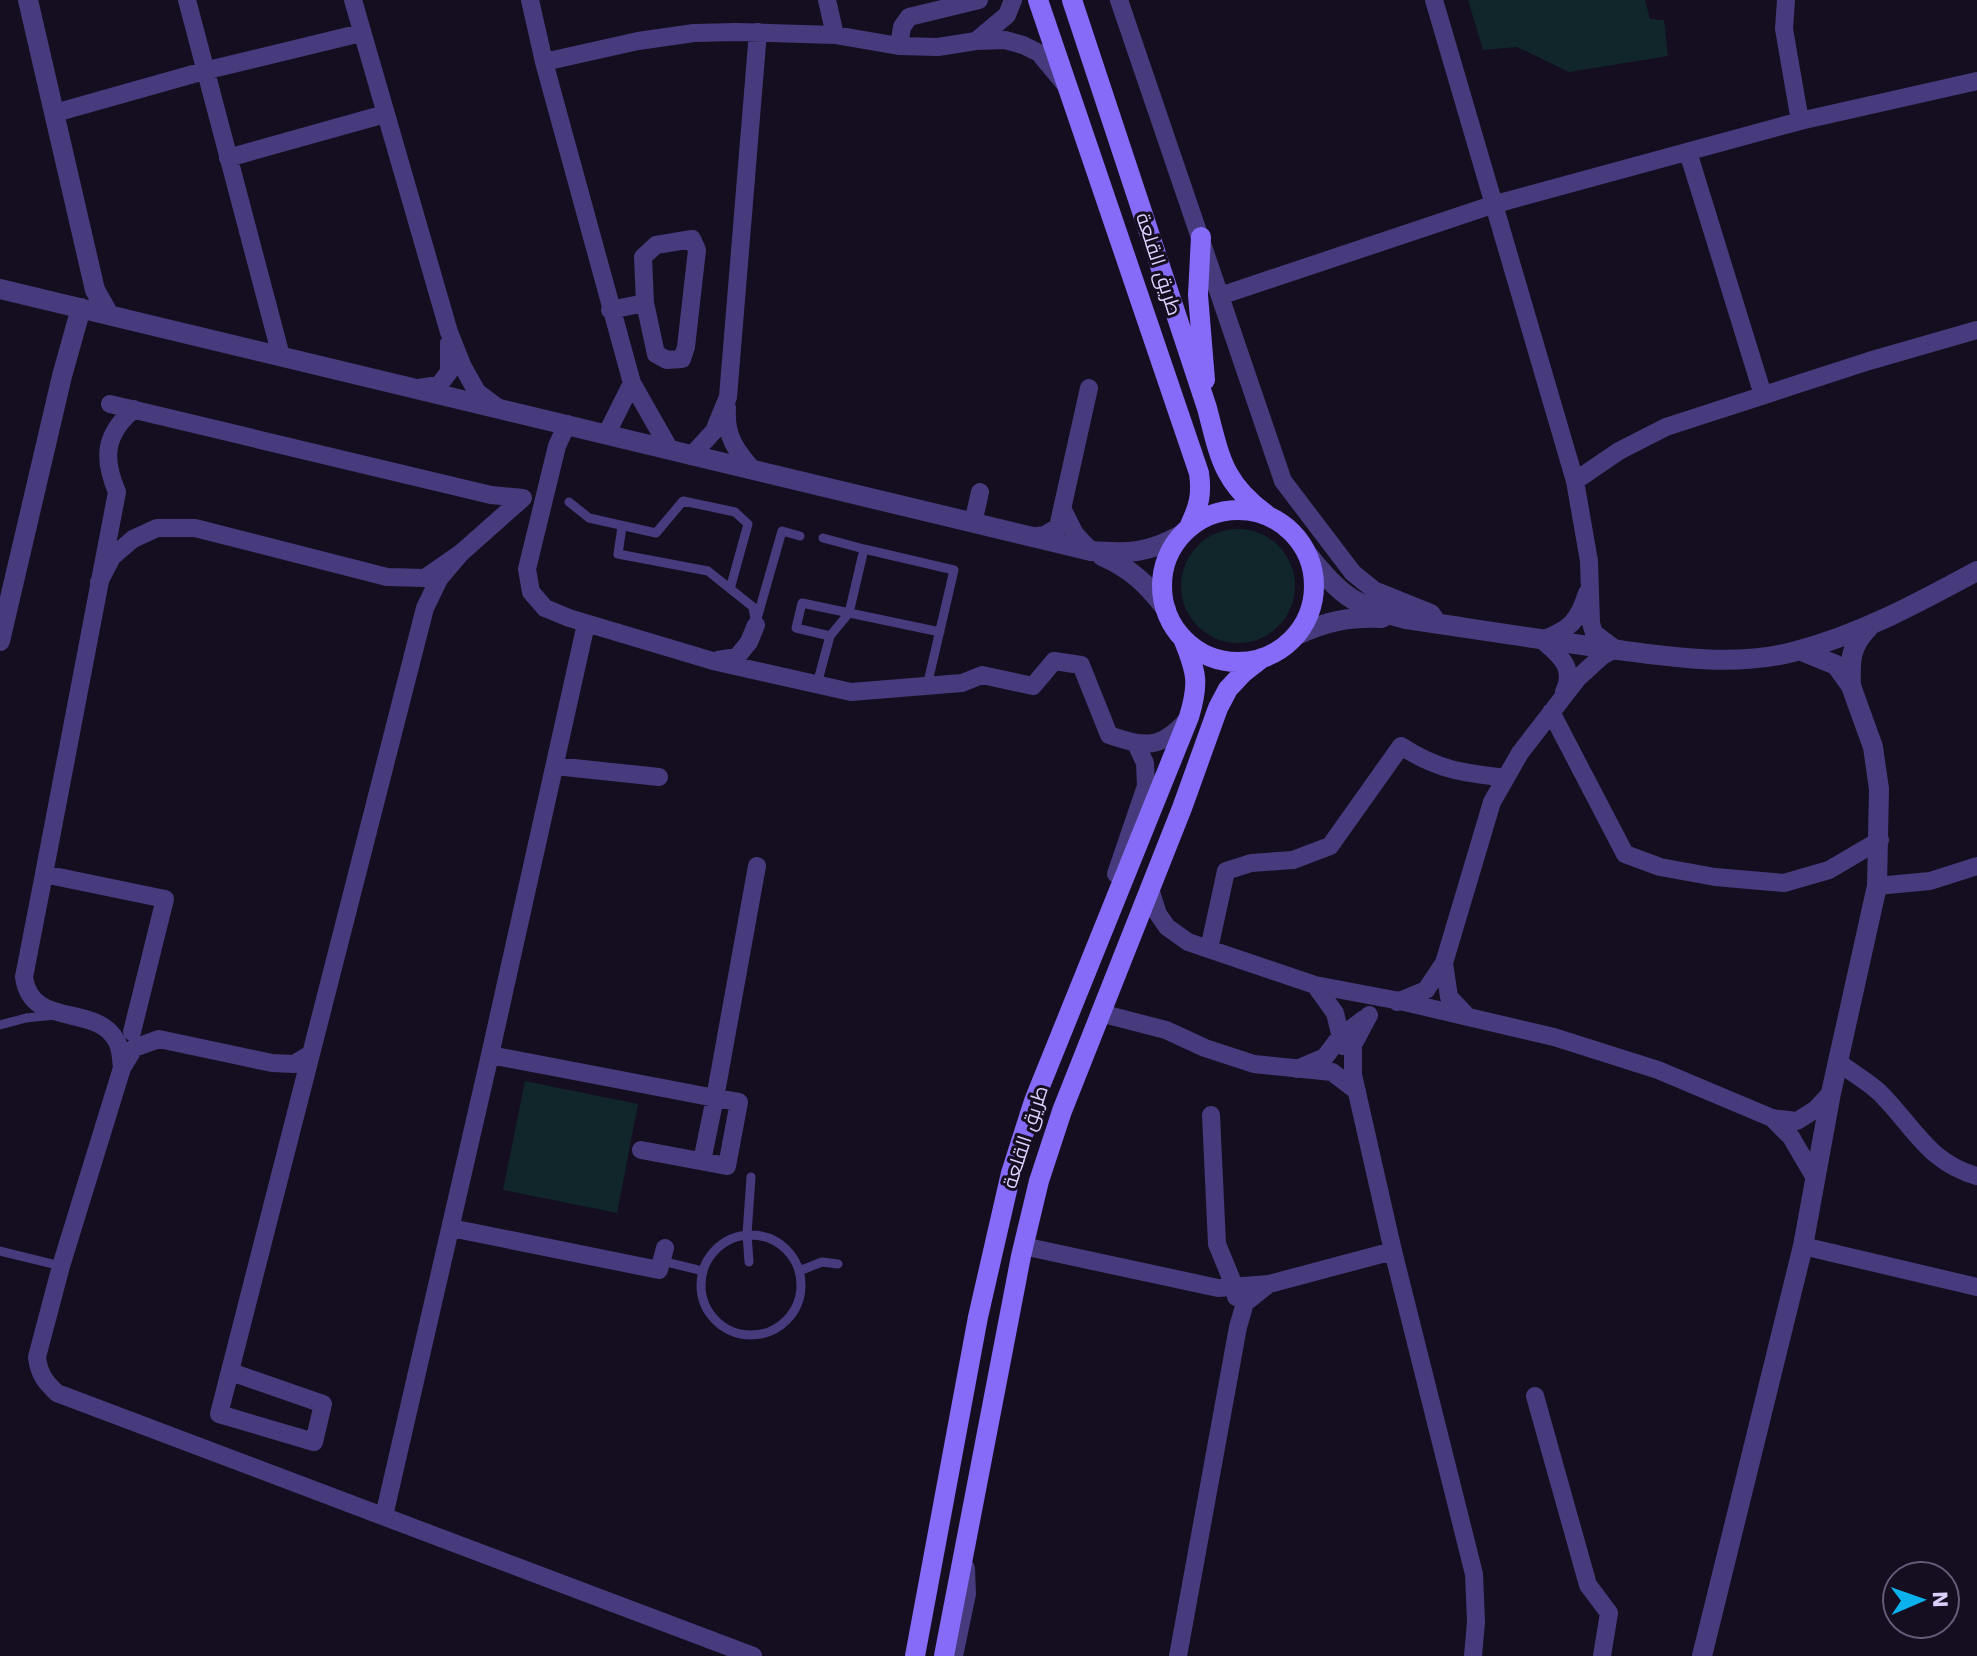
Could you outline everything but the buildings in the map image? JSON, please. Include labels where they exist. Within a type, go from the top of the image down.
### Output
[{"type":"main road","name":"طريق القلعة","points":[[1038,0],[1199,473],[1202,492],[1199,506],[1186,530]]},
{"type":"main road","name":"طريق القلعة","points":[[1072,0],[1207,408],[1221,461],[1246,500],[1267,515]]},
{"type":"main road","points":[[1201,237],[1198,295],[1207,408]]},
{"type":"main road","points":[[1238,508],[1267,515],[1292,531],[1309,556],[1314,577],[1312,608],[1297,635],[1274,655],[1245,663],[1218,660],[1184,641],[1170,622],[1163,600],[1163,569],[1172,547],[1186,530],[1212,513],[1238,508]]},
{"type":"main road","name":"طريق القلعة","points":[[915,1656],[978,1317],[1011,1173],[1034,1101],[1189,717],[1197,691],[1196,670],[1184,641]]},
{"type":"main road","name":"طريق القلعة","points":[[944,1656],[1023,1246],[1039,1181],[1062,1111],[1218,708],[1228,689],[1262,658]]},
{"type":"street","points":[[28,0],[92,275],[99,298],[109,315]]},
{"type":"street","points":[[187,0],[281,356]]},
{"type":"street","points":[[353,0],[449,332],[477,392],[501,409]]},
{"type":"street","points":[[530,0],[610,310],[632,383],[670,450]]},
{"type":"street","points":[[827,0],[835,35]]},
{"type":"street","points":[[899,46],[907,9],[979,0]]},
{"type":"street","points":[[976,41],[1007,15],[1013,0]]},
{"type":"street","points":[[1119,0],[1283,481],[1353,573],[1374,590],[1431,613],[1439,624]]},
{"type":"street","points":[[1434,0],[1575,481],[1585,535],[1591,623],[1594,633],[1615,649]]},
{"type":"street","points":[[1786,0],[1784,29],[1800,121]]},
{"type":"street","points":[[754,471],[728,435],[728,397],[758,32]]},
{"type":"street","points":[[55,113],[204,71],[361,33]]},
{"type":"street","points":[[544,62],[638,41],[694,33],[835,35],[899,46],[938,47],[1005,40],[1039,53],[1067,86]]},
{"type":"street","points":[[1220,296],[1492,205],[1800,121],[1977,81]]},
{"type":"street","points":[[228,158],[385,114]]},
{"type":"street","points":[[1688,152],[1763,395]]},
{"type":"street","points":[[692,239],[697,250],[682,359],[667,360],[656,354],[645,303],[643,257],[656,245],[692,239]]},
{"type":"street","points":[[0,641],[77,307],[92,275]]},
{"type":"street","points":[[0,289],[1091,551],[1128,554],[1156,549],[1186,530]]},
{"type":"street","points":[[610,310],[645,303]]},
{"type":"street","points":[[1575,481],[1619,451],[1666,427],[1869,361],[1977,330]]},
{"type":"street","points":[[415,388],[439,385],[449,372],[449,332]]},
{"type":"street","points":[[607,433],[632,383]]},
{"type":"street","points":[[1030,537],[1045,535],[1058,527],[1089,388]]},
{"type":"street","points":[[691,456],[714,431],[728,397]]},
{"type":"street","points":[[110,404],[491,495],[536,499],[543,506]]},
{"type":"street","points":[[134,409],[116,425],[107,449],[110,476],[117,492],[24,977],[26,992],[35,1003],[104,1026],[159,1039],[272,1063],[294,1064],[309,1055]]},
{"type":"street","points":[[567,424],[557,446],[527,569],[531,592],[545,608],[586,624],[713,661],[851,692],[962,683],[982,675],[1033,686],[1054,661],[1081,665],[1109,735],[1136,744],[1160,743],[1174,734],[1189,717]]},
{"type":"street","points":[[99,582],[112,557],[133,539],[157,528],[195,528],[387,577],[425,578],[461,553],[550,475]]},
{"type":"street","points":[[466,488],[487,504],[490,527]]},
{"type":"street","points":[[973,523],[980,492]]},
{"type":"street","points":[[1063,510],[1075,534],[1091,551],[1123,565],[1147,584],[1166,609]]},
{"type":"street","points":[[231,1372],[323,1404],[314,1442],[219,1414],[425,608],[439,579],[461,553]]},
{"type":"street","points":[[1309,556],[1342,595],[1368,609],[1406,619],[1668,657],[1733,661],[1799,650],[1844,636],[1977,571]]},
{"type":"street","points":[[1542,640],[1565,631],[1572,624],[1589,586]]},
{"type":"street","points":[[1297,635],[1323,623],[1344,619],[1406,619]]},
{"type":"street","points":[[384,1516],[586,624]]},
{"type":"street","points":[[1851,686],[1850,662],[1856,640],[1872,624]]},
{"type":"street","points":[[713,661],[737,657],[749,642],[756,625]]},
{"type":"street","points":[[1542,640],[1565,661],[1569,669],[1569,683],[1556,706]]},
{"type":"street","points":[[1297,1069],[1325,1057],[1340,1037],[1369,1015],[1426,990],[1444,963],[1492,802],[1520,753],[1556,706],[1590,665],[1615,649]]},
{"type":"street","points":[[1702,1656],[1803,1246],[1831,1093],[1877,886],[1879,789],[1873,747],[1851,686],[1836,665],[1799,650]]},
{"type":"street","points":[[1556,706],[1625,854],[1660,867],[1715,877],[1784,883],[1829,870],[1880,840]]},
{"type":"street","points":[[1069,1015],[1146,786],[1145,763],[1136,744]]},
{"type":"street","points":[[1209,949],[1226,871],[1251,863],[1293,860],[1330,846],[1401,746],[1426,762],[1456,773],[1506,778]]},
{"type":"street","points":[[555,766],[659,777]]},
{"type":"street","points":[[715,1098],[757,866]]},
{"type":"street","points":[[1877,886],[1930,881],[1977,866]]},
{"type":"street","points":[[44,874],[165,899],[132,1032]]},
{"type":"street","points":[[1150,889],[1158,914],[1167,927],[1188,942],[1315,985],[1400,1001],[1554,1037],[1658,1070],[1772,1118],[1797,1121],[1816,1109],[1831,1093]]},
{"type":"street","points":[[1444,963],[1449,997],[1467,1016]]},
{"type":"street","points":[[1315,985],[1335,1013],[1355,1083],[1393,1251],[1474,1574],[1476,1653]]},
{"type":"street","points":[[1100,1013],[1166,1030],[1205,1048],[1254,1064],[1332,1072],[1355,1083]]},
{"type":"street","points":[[1355,1083],[1353,1045],[1369,1015]]},
{"type":"street","points":[[104,1026],[118,1042],[122,1068]]},
{"type":"street","points":[[159,1039],[134,1048],[122,1068],[61,1266],[37,1357],[38,1370],[44,1381],[57,1393],[753,1656]]},
{"type":"street","points":[[490,1055],[739,1102],[727,1166],[641,1150]]},
{"type":"street","points":[[1838,1062],[1879,1091],[1935,1154],[1958,1171],[1977,1176]]},
{"type":"street","points":[[1192,1282],[1210,1271],[1217,1244],[1211,1115]]},
{"type":"street","points":[[1772,1118],[1791,1137],[1815,1178]]},
{"type":"street","points":[[451,1228],[659,1270],[663,1254]]},
{"type":"street","points":[[1217,1244],[1235,1288],[1238,1327]]},
{"type":"street","points":[[1023,1246],[1218,1288],[1269,1284],[1393,1251]]},
{"type":"street","points":[[1803,1246],[1977,1287]]},
{"type":"street","points":[[1178,1656],[1238,1327],[1245,1303],[1269,1284]]},
{"type":"street","points":[[1535,1396],[1588,1585],[1609,1613],[1602,1656]]},
{"type":"street","points":[[954,1656],[967,1594],[965,1542]]},
{"type":"lane","points":[[569,502],[589,518],[656,533],[683,501],[735,512],[748,524],[730,589]]},
{"type":"lane","points":[[622,527],[618,554],[708,571],[753,607],[756,625]]},
{"type":"lane","points":[[756,625],[782,531],[800,536]]},
{"type":"lane","points":[[823,538],[954,570],[927,686]]},
{"type":"lane","points":[[817,684],[830,636],[849,613],[864,549]]},
{"type":"lane","points":[[830,636],[796,628],[802,603],[940,632]]},
{"type":"lane","points":[[0,1025],[65,1013]]},
{"type":"lane","points":[[749,1262],[747,1234],[751,1177]]},
{"type":"lane","points":[[747,1234],[765,1235],[794,1256],[799,1271],[799,1302],[788,1320],[773,1331],[751,1336],[735,1334],[711,1316],[703,1301],[700,1283],[703,1271],[714,1250],[728,1239],[747,1234]]},
{"type":"lane","points":[[0,1251],[61,1266]]},
{"type":"lane","points":[[663,1254],[703,1271]]},
{"type":"lane","points":[[799,1271],[822,1262],[838,1264]]},
{"type":"green space","points":[[1468,0],[1645,0],[1650,19],[1664,20],[1668,56],[1569,72],[1517,47],[1483,50]]},
{"type":"green space","points":[[1238,529],[1270,538],[1286,554],[1295,586],[1286,618],[1270,634],[1238,643],[1206,634],[1190,618],[1181,586],[1190,554],[1206,538]]},
{"type":"green space","points":[[525,1081],[638,1104],[617,1213],[503,1190]]}]
